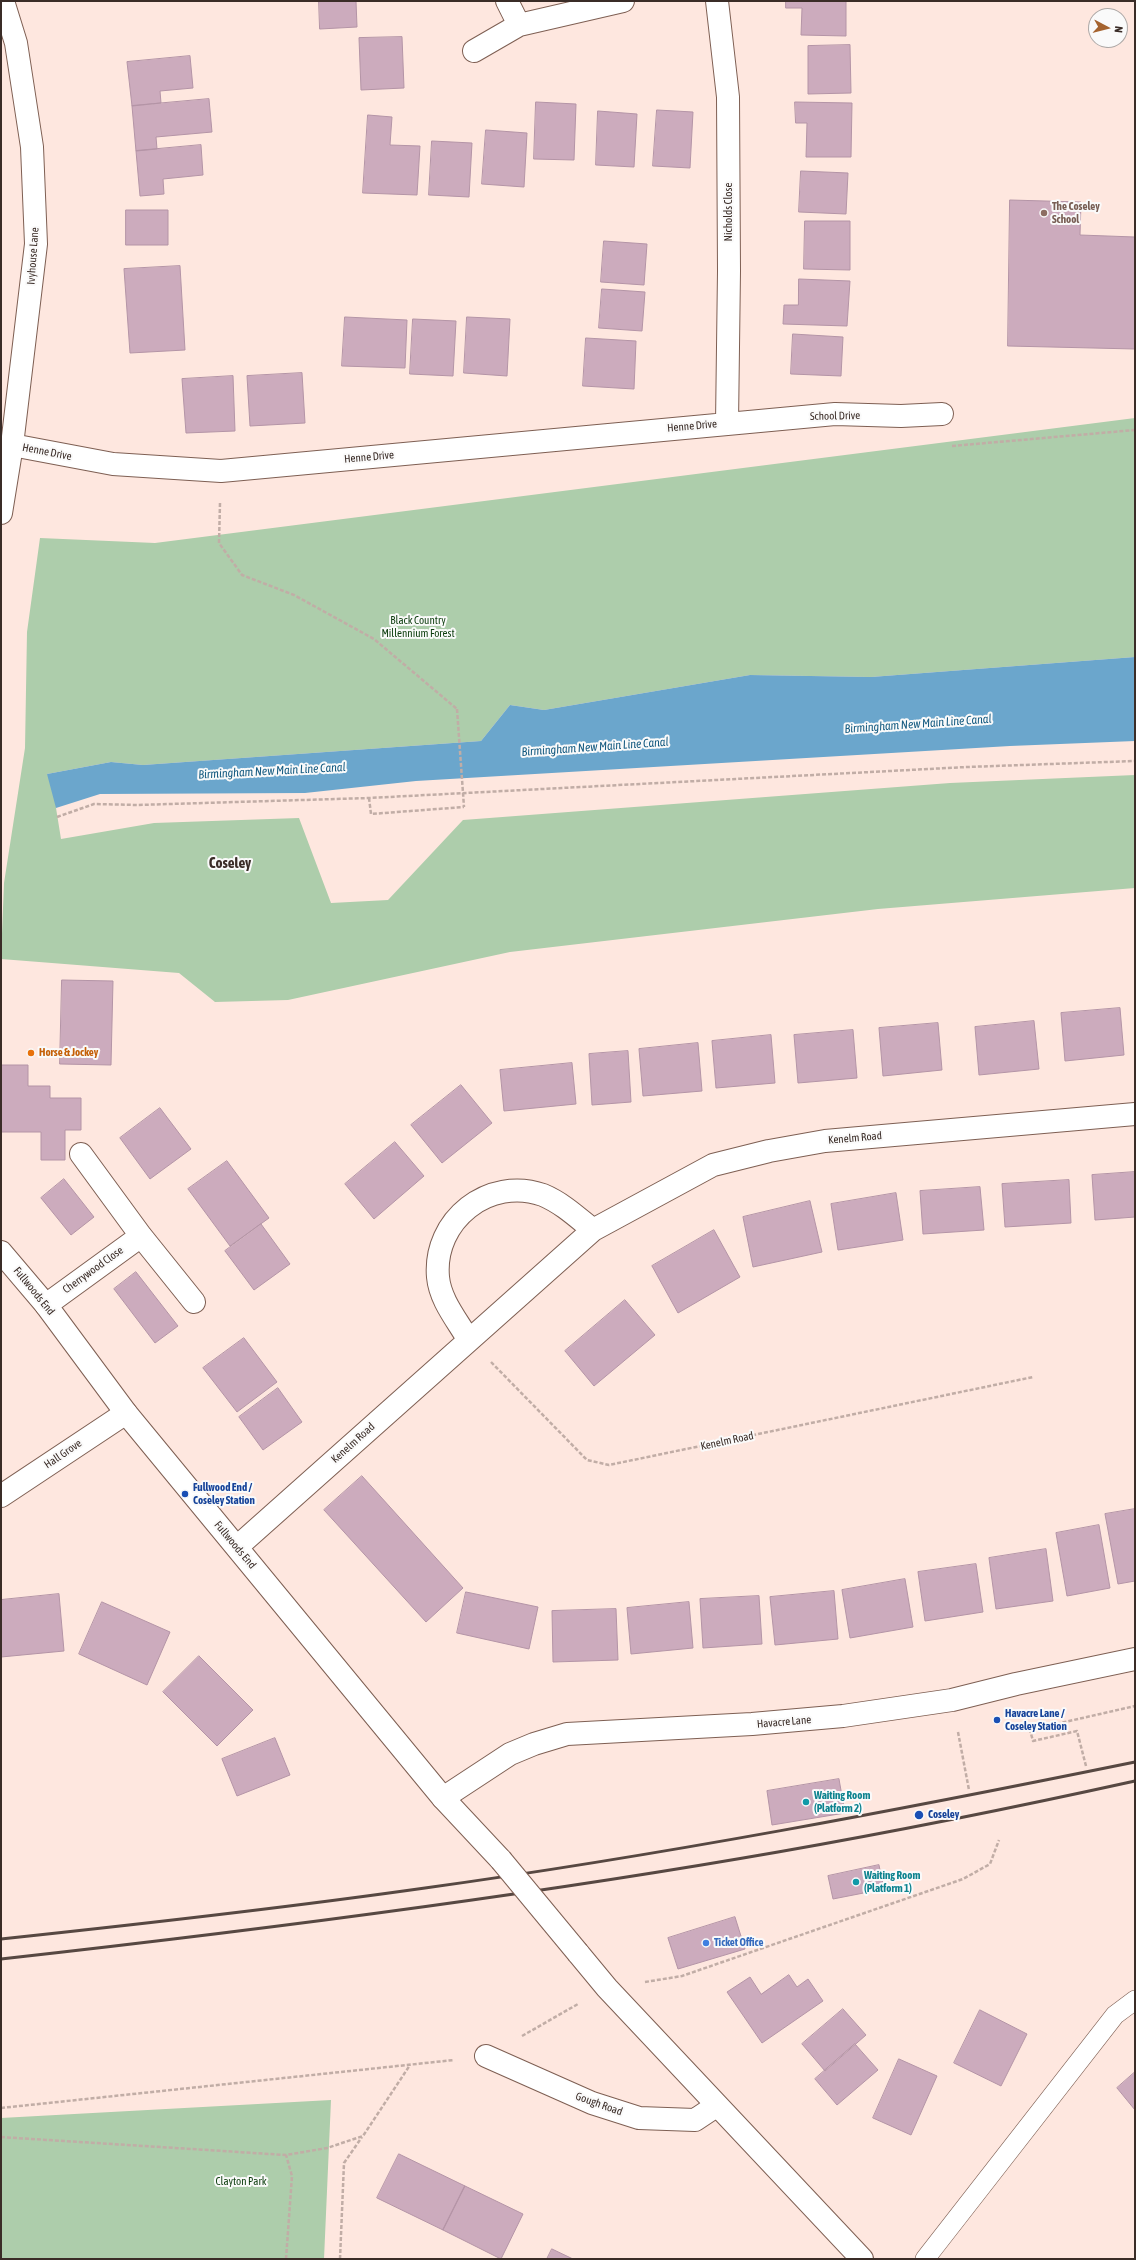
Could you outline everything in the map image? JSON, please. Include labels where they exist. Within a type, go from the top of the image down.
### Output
[{"type":"street","name":"Ivyhouse Lane","points":[[1,513],[7,445],[36,244],[32,147],[16,43],[4,1]]},
{"type":"street","points":[[507,1],[519,25]]},
{"type":"street","points":[[474,51],[519,25],[623,1]]},
{"type":"street","name":"Nicholds Close","points":[[717,1],[728,96],[729,271],[727,423]]},
{"type":"street","name":"School Drive","points":[[727,423],[835,414],[901,416],[942,414]]},
{"type":"street","name":"Henne Drive","points":[[7,445],[113,464],[221,471],[727,423]]},
{"type":"street","name":"Kenelm Road","points":[[237,1547],[468,1339],[593,1230],[713,1165],[769,1151],[825,1141],[1135,1114]]},
{"type":"street","points":[[81,1154],[141,1236],[194,1302]]},
{"type":"street","points":[[468,1339],[443,1299],[438,1278],[438,1256],[445,1236],[458,1217],[473,1203],[495,1193],[513,1191],[537,1194],[561,1204],[593,1230]]},
{"type":"street","name":"Cherrywood Close","points":[[46,1305],[141,1236]]},
{"type":"street","name":"Fullwoods End","points":[[1,1252],[46,1305],[126,1413],[443,1798]]},
{"type":"street","name":"Hall Grove","points":[[1,1496],[126,1413]]},
{"type":"street","name":"Havacre Lane","points":[[443,1798],[510,1754],[534,1744],[568,1734],[752,1724],[843,1716],[952,1700],[1016,1684],[1135,1659]]},
{"type":"street","points":[[443,1798],[501,1860],[606,1988],[862,2259]]},
{"type":"street","name":"Gough Road","points":[[486,2056],[592,2103],[639,2118],[695,2120],[716,2106]]},
{"type":"lane","points":[[925,2259],[1115,2015],[1135,2000]]},
{"type":"path","points":[[949,446],[1135,430]]},
{"type":"path","points":[[221,471],[219,543],[242,575],[294,595],[374,639],[457,709],[464,806],[371,814],[369,798]]},
{"type":"path","points":[[57,817],[94,804],[137,805],[369,798],[967,767],[1135,761]]},
{"type":"path","name":"Kenelm Road","points":[[468,1339],[587,1460],[609,1465],[1033,1377]]},
{"type":"path","points":[[952,1700],[969,1790]]},
{"type":"path","points":[[1086,1766],[1078,1731],[1033,1741],[1030,1730],[1135,1706]]},
{"type":"path","points":[[1,2108],[486,2056],[606,1988],[682,1976],[963,1879],[990,1864],[999,1840]]},
{"type":"path","points":[[340,2259],[344,2163],[410,2065]]},
{"type":"path","points":[[1,2137],[286,2155],[327,2148],[363,2136]]},
{"type":"path","points":[[286,2155],[292,2176],[286,2259]]},
{"type":"green space","name":"Black Country Millennium Forest","points":[[1135,418],[1135,657],[871,677],[750,675],[544,710],[510,705],[481,741],[143,765],[111,762],[47,774],[56,788],[56,808],[61,839],[154,823],[299,818],[331,903],[388,900],[463,820],[950,783],[1135,775],[1135,888],[878,909],[510,952],[288,1000],[215,1002],[179,973],[1,959],[4,883],[25,748],[27,632],[40,538],[155,543]]},
{"type":"green space","name":"Clayton Park","points":[[331,2100],[324,2259],[1,2259],[1,2118]]},
{"type":"water","name":"Birmingham New Main Line Canal","points":[[1135,657],[1135,741],[1010,746],[416,781],[305,793],[100,794],[56,808],[47,774],[111,762],[143,765],[481,741],[510,705],[544,710],[750,675],[871,677]]},
{"type":"building","points":[[319,1],[356,1],[357,27],[320,29]]},
{"type":"building","points":[[786,1],[846,1],[846,36],[801,35],[802,8],[786,8]]},
{"type":"building","points":[[402,37],[404,88],[361,90],[359,38]]},
{"type":"building","points":[[850,45],[851,93],[808,94],[808,46]]},
{"type":"building","points":[[190,56],[193,88],[160,91],[161,103],[132,106],[127,62]]},
{"type":"building","points":[[209,99],[212,132],[156,137],[157,149],[136,151],[132,106]]},
{"type":"building","points":[[536,102],[576,104],[574,160],[534,159]]},
{"type":"building","points":[[795,102],[852,103],[851,157],[806,157],[807,123],[796,123]]},
{"type":"building","points":[[657,110],[693,112],[690,168],[653,166]]},
{"type":"building","points":[[598,111],[637,114],[634,167],[596,165]]},
{"type":"building","points":[[368,115],[392,117],[390,145],[420,146],[417,195],[363,193]]},
{"type":"building","points":[[486,130],[527,133],[524,187],[482,184]]},
{"type":"building","points":[[432,141],[472,143],[469,197],[429,195]]},
{"type":"building","points":[[201,145],[203,175],[163,179],[164,194],[140,196],[136,151]]},
{"type":"building","points":[[801,171],[848,173],[846,214],[799,212]]},
{"type":"building","points":[[1010,200],[1081,202],[1080,235],[1135,237],[1135,349],[1008,346]]},
{"type":"building","points":[[126,210],[168,210],[168,245],[126,245]]},
{"type":"building","points":[[805,221],[850,221],[850,270],[804,269]]},
{"type":"building","points":[[604,241],[647,244],[644,285],[601,282]]},
{"type":"building","points":[[180,266],[185,350],[130,353],[124,269]]},
{"type":"building","points":[[799,279],[850,281],[847,326],[783,324],[784,305],[798,305]]},
{"type":"building","points":[[602,289],[645,292],[642,331],[599,328]]},
{"type":"building","points":[[345,317],[407,320],[405,368],[342,366]]},
{"type":"building","points":[[467,317],[510,319],[507,376],[464,373]]},
{"type":"building","points":[[413,319],[456,321],[453,376],[410,374]]},
{"type":"building","points":[[793,334],[843,337],[841,376],[791,374]]},
{"type":"building","points":[[586,338],[636,341],[634,389],[583,386]]},
{"type":"building","points":[[302,373],[305,423],[250,426],[247,376]]},
{"type":"building","points":[[233,376],[235,431],[186,433],[182,379]]},
{"type":"building","points":[[62,980],[113,981],[111,1065],[60,1064]]},
{"type":"building","points":[[1120,1008],[1124,1055],[1065,1061],[1061,1013]]},
{"type":"building","points":[[1034,1021],[1039,1069],[979,1075],[975,1027]]},
{"type":"building","points":[[938,1023],[942,1070],[883,1076],[879,1028]]},
{"type":"building","points":[[853,1030],[857,1078],[798,1083],[794,1035]]},
{"type":"building","points":[[771,1035],[775,1083],[716,1088],[712,1041]]},
{"type":"building","points":[[698,1043],[702,1091],[643,1096],[639,1049]]},
{"type":"building","points":[[628,1051],[631,1102],[592,1105],[589,1054]]},
{"type":"building","points":[[572,1063],[576,1104],[504,1111],[500,1070]]},
{"type":"building","points":[[1,1065],[28,1065],[28,1086],[50,1086],[50,1098],[81,1098],[81,1130],[65,1130],[65,1160],[41,1160],[41,1132],[1,1132]]},
{"type":"building","points":[[461,1085],[492,1123],[442,1163],[411,1125]]},
{"type":"building","points":[[160,1108],[191,1149],[150,1179],[120,1138]]},
{"type":"building","points":[[395,1142],[424,1176],[374,1219],[345,1184]]},
{"type":"building","points":[[227,1161],[269,1218],[230,1246],[188,1189]]},
{"type":"building","points":[[1135,1172],[1135,1217],[1095,1220],[1092,1175]]},
{"type":"building","points":[[64,1179],[94,1217],[71,1235],[41,1198]]},
{"type":"building","points":[[1069,1180],[1071,1223],[1005,1227],[1002,1184]]},
{"type":"building","points":[[980,1187],[984,1230],[923,1234],[920,1191]]},
{"type":"building","points":[[896,1193],[903,1240],[838,1250],[831,1204]]},
{"type":"building","points":[[810,1201],[822,1252],[753,1267],[743,1217]]},
{"type":"building","points":[[261,1224],[290,1264],[254,1290],[225,1251]]},
{"type":"building","points":[[714,1230],[740,1277],[678,1313],[652,1266]]},
{"type":"building","points":[[136,1272],[178,1326],[155,1343],[114,1289]]},
{"type":"building","points":[[625,1300],[655,1335],[594,1386],[565,1351]]},
{"type":"building","points":[[244,1338],[277,1382],[237,1412],[203,1368]]},
{"type":"building","points":[[278,1388],[302,1422],[263,1450],[239,1417]]},
{"type":"building","points":[[362,1476],[463,1588],[426,1622],[324,1510]]},
{"type":"building","points":[[1135,1509],[1135,1581],[1118,1584],[1105,1514]]},
{"type":"building","points":[[1099,1525],[1110,1588],[1067,1596],[1056,1533]]},
{"type":"building","points":[[1046,1549],[1053,1601],[996,1609],[989,1558]]},
{"type":"building","points":[[976,1564],[983,1612],[925,1621],[918,1572]]},
{"type":"building","points":[[905,1579],[913,1627],[850,1638],[842,1590]]},
{"type":"building","points":[[834,1591],[838,1639],[775,1645],[770,1597]]},
{"type":"building","points":[[466,1592],[538,1607],[529,1649],[457,1633]]},
{"type":"building","points":[[59,1594],[64,1651],[1,1657],[1,1600]]},
{"type":"building","points":[[759,1596],[762,1644],[703,1648],[700,1599]]},
{"type":"building","points":[[102,1602],[170,1632],[147,1685],[79,1654]]},
{"type":"building","points":[[689,1602],[693,1648],[631,1654],[627,1608]]},
{"type":"building","points":[[616,1609],[618,1660],[553,1662],[552,1611]]},
{"type":"building","points":[[199,1656],[253,1710],[217,1746],[163,1692]]},
{"type":"building","points":[[275,1738],[290,1775],[237,1796],[222,1759]]},
{"type":"building","name":"Waiting Room (Platform 2)","points":[[839,1779],[845,1813],[772,1825],[767,1791]]},
{"type":"building","name":"Waiting Room (Platform 1)","points":[[879,1865],[884,1889],[833,1899],[828,1876]]},
{"type":"building","name":"Ticket Office","points":[[735,1917],[745,1949],[678,1969],[668,1938]]},
{"type":"building","points":[[789,1975],[797,1987],[808,1979],[823,2001],[762,2043],[727,1992],[750,1977],[761,1994]]},
{"type":"building","points":[[843,2009],[866,2035],[825,2071],[802,2044]]},
{"type":"building","points":[[980,2010],[1027,2034],[1001,2086],[954,2063]]},
{"type":"building","points":[[855,2044],[878,2070],[837,2105],[815,2079]]},
{"type":"building","points":[[899,2059],[937,2076],[911,2135],[873,2118]]},
{"type":"building","points":[[1135,2072],[1135,2110],[1117,2088]]},
{"type":"building","points":[[399,2154],[465,2186],[443,2230],[377,2198]]},
{"type":"building","points":[[465,2186],[523,2214],[501,2259],[443,2230]]},
{"type":"building","points":[[552,2249],[573,2259],[547,2259]]},
{"type":"railway","points":[[1,1939],[266,1909],[514,1875],[781,1831],[1135,1762]]},
{"type":"railway","points":[[1,1959],[391,1912],[585,1884],[868,1836],[1135,1781]]},
{"type":"place","name":"The Coseley School","points":[[1044,213]]},
{"type":"place","name":"Horse & Jockey","points":[[31,1053]]},
{"type":"place","name":"Fullwood End / Coseley Station","points":[[185,1494]]},
{"type":"place","name":"Havacre Lane / Coseley Station","points":[[997,1720]]},
{"type":"place","name":"Waiting Room (Platform 2)","points":[[806,1802]]},
{"type":"place","name":"Coseley","points":[[919,1815]]},
{"type":"place","name":"Waiting Room (Platform 1)","points":[[856,1882]]},
{"type":"place","name":"Ticket Office","points":[[706,1943]]},
{"type":"district","name":"Coseley","points":[[230,863]]}]
